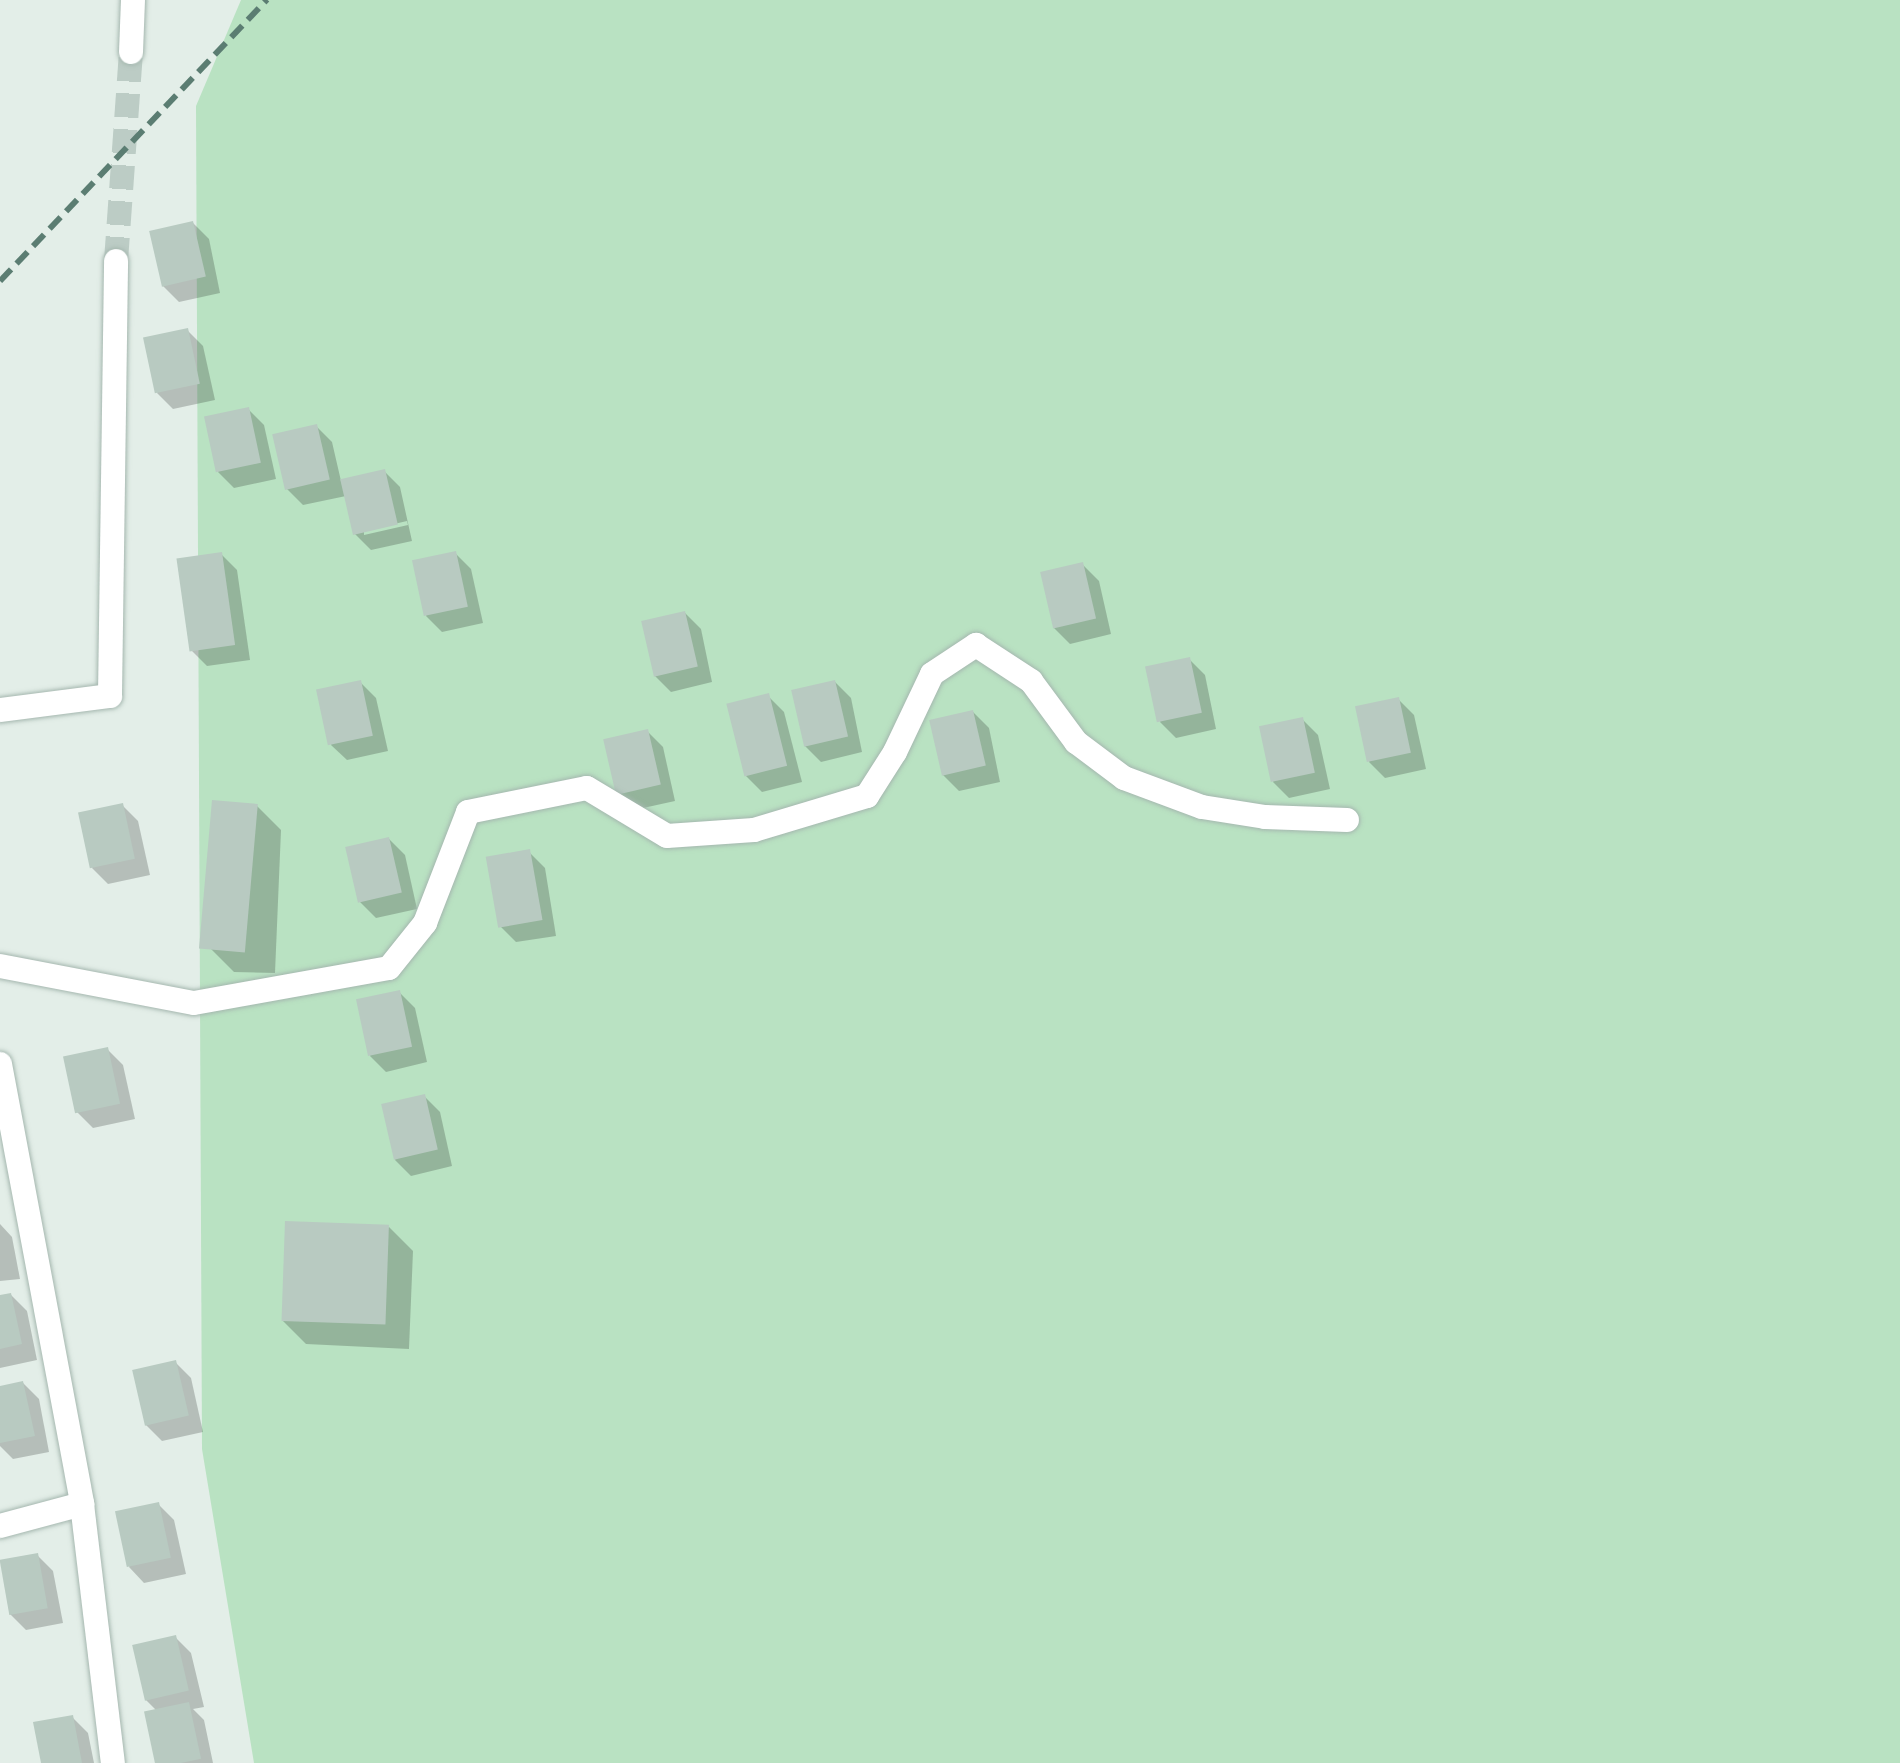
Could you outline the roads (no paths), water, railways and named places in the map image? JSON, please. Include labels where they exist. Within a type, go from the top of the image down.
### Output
[{"type":"street","points":[[131,52],[133,0]]},
{"type":"street","points":[[0,710],[110,696],[116,261]]},
{"type":"street","points":[[0,966],[194,1003],[389,968],[425,923],[468,812],[587,788],[667,836],[754,830],[867,796],[895,752],[932,674],[976,645],[1031,681],[1076,742],[1124,778],[1202,807],[1265,817],[1347,820]]},
{"type":"street","points":[[0,1064],[82,1504],[113,1763]]},
{"type":"street","points":[[0,1526],[82,1504]]},
{"type":"tunnel","points":[[116,261],[131,52]]},
{"type":"railway","points":[[0,281],[267,0]]}]
